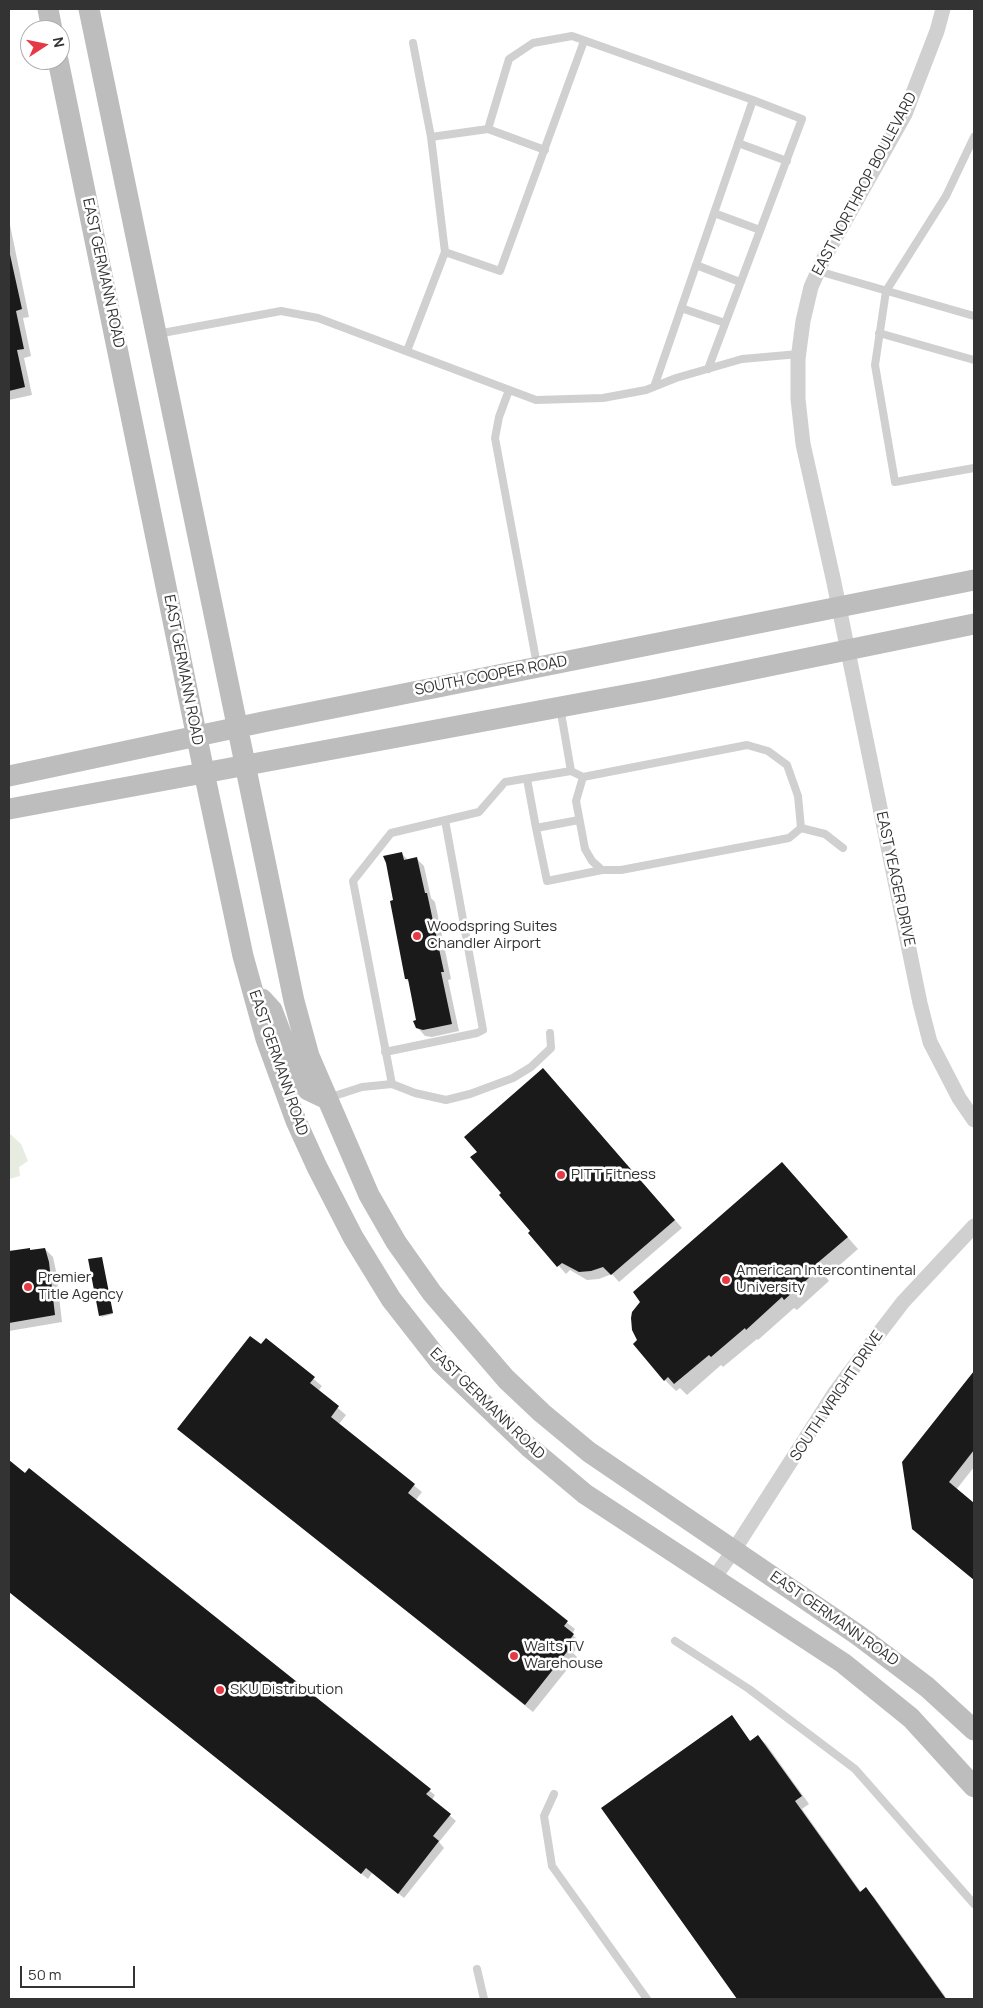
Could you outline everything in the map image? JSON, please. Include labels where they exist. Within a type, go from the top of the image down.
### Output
[{"type":"main road","name":"EAST GERMANN ROAD","points":[[89,9],[294,1001],[309,1056],[369,1195],[396,1242],[432,1293],[506,1379],[542,1414],[589,1452],[840,1622],[888,1657],[927,1687],[974,1730]]},
{"type":"main road","name":"EAST GERMANN ROAD","points":[[60,70],[204,772],[250,985],[266,1039],[296,1121],[349,1229],[390,1299],[441,1363],[529,1447],[585,1494],[843,1663],[911,1718],[974,1787]]},
{"type":"main road","name":"SOUTH COOPER ROAD","points":[[9,776],[537,667],[974,580]]},
{"type":"main road","points":[[9,809],[560,707],[974,624]]},
{"type":"main road","points":[[250,985],[272,1010],[297,1076],[308,1090],[327,1099]]},
{"type":"street","name":"EAST NORTHROP BOULEVARD","points":[[843,628],[803,444],[798,399],[799,354],[809,296],[818,272],[905,114],[931,47],[943,9]]},
{"type":"street","name":"EAST YEAGER DRIVE","points":[[843,628],[918,994],[930,1042],[959,1098],[974,1120]]},
{"type":"street","name":"SOUTH WRIGHT DRIVE","points":[[714,1578],[834,1394],[870,1345],[903,1302],[974,1226]]},
{"type":"lane","points":[[488,129],[509,59],[533,43],[572,36],[802,119],[708,369]]},
{"type":"lane","points":[[445,252],[500,271],[584,41]]},
{"type":"lane","points":[[407,352],[445,252],[431,137],[413,43]]},
{"type":"lane","points":[[654,387],[753,100]]},
{"type":"lane","points":[[431,137],[488,129],[545,150]]},
{"type":"lane","points":[[974,137],[946,196],[886,291],[878,333],[875,365],[895,482],[974,468]]},
{"type":"lane","points":[[738,143],[786,160]]},
{"type":"lane","points":[[714,213],[760,230]]},
{"type":"lane","points":[[696,266],[740,282]]},
{"type":"lane","points":[[818,272],[974,316]]},
{"type":"lane","points":[[681,308],[725,323]]},
{"type":"lane","points":[[156,335],[281,311],[318,318],[536,400],[603,398],[654,387],[676,378],[742,359],[799,354]]},
{"type":"lane","points":[[878,333],[974,360]]},
{"type":"lane","points":[[509,390],[499,417],[495,438],[537,667]]},
{"type":"lane","points":[[560,707],[570,771]]},
{"type":"lane","points":[[392,1084],[353,881],[392,833],[479,812],[505,782],[570,771],[583,777],[748,745],[768,751],[787,765],[798,796],[801,828]]},
{"type":"lane","points":[[583,777],[576,801],[585,848],[592,861],[602,870]]},
{"type":"lane","points":[[527,779],[547,881],[602,870],[621,870],[788,838],[801,828]]},
{"type":"lane","points":[[386,1052],[477,1033],[483,1030],[445,820]]},
{"type":"lane","points":[[536,828],[580,820]]},
{"type":"lane","points":[[801,828],[825,834],[843,848]]},
{"type":"lane","points":[[327,1099],[362,1087],[392,1084],[415,1093],[446,1100],[470,1094],[513,1078],[531,1066],[551,1048],[550,1034]]},
{"type":"lane","points":[[675,1641],[749,1690],[855,1769],[974,1904]]},
{"type":"lane","points":[[554,1794],[544,1816],[552,1866],[647,1999]]},
{"type":"lane","points":[[477,1969],[484,1999]]},
{"type":"shaded area","points":[[9,1133],[21,1144],[28,1161],[19,1167],[20,1176],[9,1179]]},
{"type":"building","points":[[9,250],[22,309],[16,311],[24,349],[17,350],[25,387],[9,391]]},
{"type":"building","name":"Woodspring Suites Chandler Airport","points":[[402,852],[404,860],[417,857],[425,893],[427,893],[444,972],[441,972],[452,1024],[423,1030],[416,1028],[413,1021],[416,1020],[408,979],[405,979],[390,901],[393,900],[383,856]]},
{"type":"building","name":"PITT Fitness","points":[[543,1068],[675,1220],[611,1275],[603,1267],[579,1272],[562,1263],[557,1267],[528,1233],[530,1231],[499,1195],[501,1193],[470,1157],[477,1152],[464,1137]]},
{"type":"building","name":"American Intercontinental University","points":[[782,1162],[848,1237],[815,1265],[819,1269],[784,1300],[782,1297],[746,1330],[745,1328],[711,1357],[709,1355],[674,1384],[668,1377],[664,1381],[633,1344],[637,1340],[632,1330],[632,1312],[640,1302],[633,1292]]},
{"type":"building","points":[[30,1248],[30,1250],[45,1248],[49,1262],[55,1315],[9,1323],[9,1251]]},
{"type":"building","points":[[102,1257],[113,1313],[99,1316],[88,1259]]},
{"type":"building","points":[[250,1336],[261,1344],[266,1338],[315,1377],[310,1383],[339,1406],[331,1417],[415,1484],[408,1493],[568,1621],[564,1626],[574,1634],[566,1645],[570,1648],[525,1705],[177,1429]]},
{"type":"building","points":[[974,1371],[974,1450],[949,1482],[974,1503],[974,1580],[912,1529],[902,1462]]},
{"type":"building","name":"SKU Distribution","points":[[9,1460],[25,1473],[29,1468],[431,1789],[426,1794],[451,1814],[433,1836],[439,1841],[398,1894],[366,1868],[361,1874],[9,1592]]},
{"type":"building","points":[[732,1715],[750,1741],[758,1735],[802,1796],[795,1801],[860,1892],[866,1887],[946,1999],[737,1999],[601,1808]]},
{"type":"place","name":"Woodspring Suites Chandler Airport","points":[[417,936]]},
{"type":"place","name":"PITT Fitness","points":[[561,1175]]},
{"type":"place","name":"American Intercontinental University","points":[[726,1280]]},
{"type":"place","name":"Premier Title Agency","points":[[28,1287]]},
{"type":"place","name":"Walts TV Warehouse","points":[[514,1656]]},
{"type":"place","name":"SKU Distribution","points":[[220,1690]]}]
